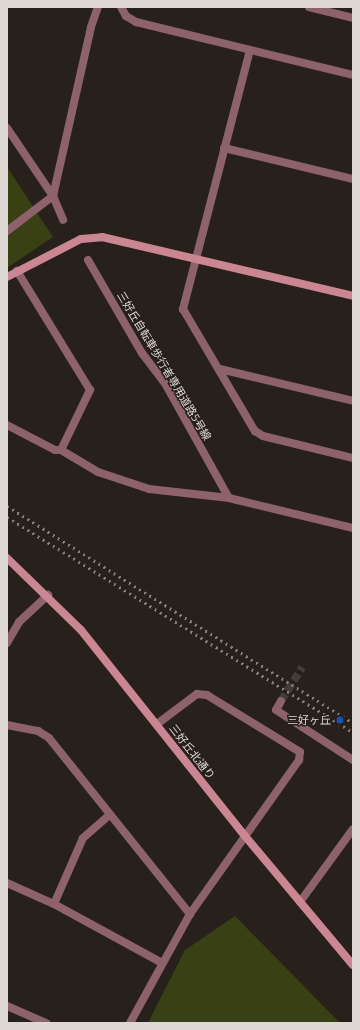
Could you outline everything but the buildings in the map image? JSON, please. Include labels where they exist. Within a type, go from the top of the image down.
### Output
[{"type":"street","points":[[7,230],[53,196],[91,27],[98,7]]},
{"type":"street","points":[[121,7],[126,16],[136,22],[353,74]]},
{"type":"street","points":[[309,7],[353,18]]},
{"type":"street","points":[[250,50],[183,310],[220,369],[255,431],[263,436],[353,458]]},
{"type":"street","points":[[7,128],[53,196],[63,220]]},
{"type":"street","points":[[224,148],[353,179]]},
{"type":"street","points":[[7,277],[81,240],[102,237],[196,257],[353,296]]},
{"type":"street","name":"三好丘自転車歩行者専用道路5号線","points":[[88,260],[142,353],[166,385],[229,498]]},
{"type":"street","points":[[17,271],[90,390],[61,450]]},
{"type":"street","points":[[220,369],[353,402]]},
{"type":"street","points":[[7,425],[55,450],[61,450],[98,472],[149,489],[229,498],[353,528]]},
{"type":"street","name":"三好丘北通り","points":[[7,558],[48,595],[81,630],[245,836],[353,965]]},
{"type":"street","points":[[7,643],[19,622],[48,595]]},
{"type":"street","points":[[130,1023],[162,962],[190,914],[299,760],[300,752],[207,695],[197,694],[157,724]]},
{"type":"street","points":[[282,701],[276,710],[353,760]]},
{"type":"street","points":[[7,725],[38,731],[49,738],[109,815],[190,914]]},
{"type":"street","points":[[54,904],[83,838],[109,815]]},
{"type":"street","points":[[300,902],[353,829]]},
{"type":"street","points":[[7,883],[54,904],[162,962]]},
{"type":"street","points":[[7,1006],[46,1023]]},
{"type":"green space","points":[[7,167],[53,237],[7,268]]},
{"type":"green space","points":[[235,916],[340,1023],[148,1023],[185,950]]},
{"type":"tunnel","points":[[281,701],[302,667]]},
{"type":"railway","points":[[7,506],[353,723]]},
{"type":"railway","points":[[7,517],[353,732]]},
{"type":"place","name":"三好ヶ丘","points":[[340,720]]}]
